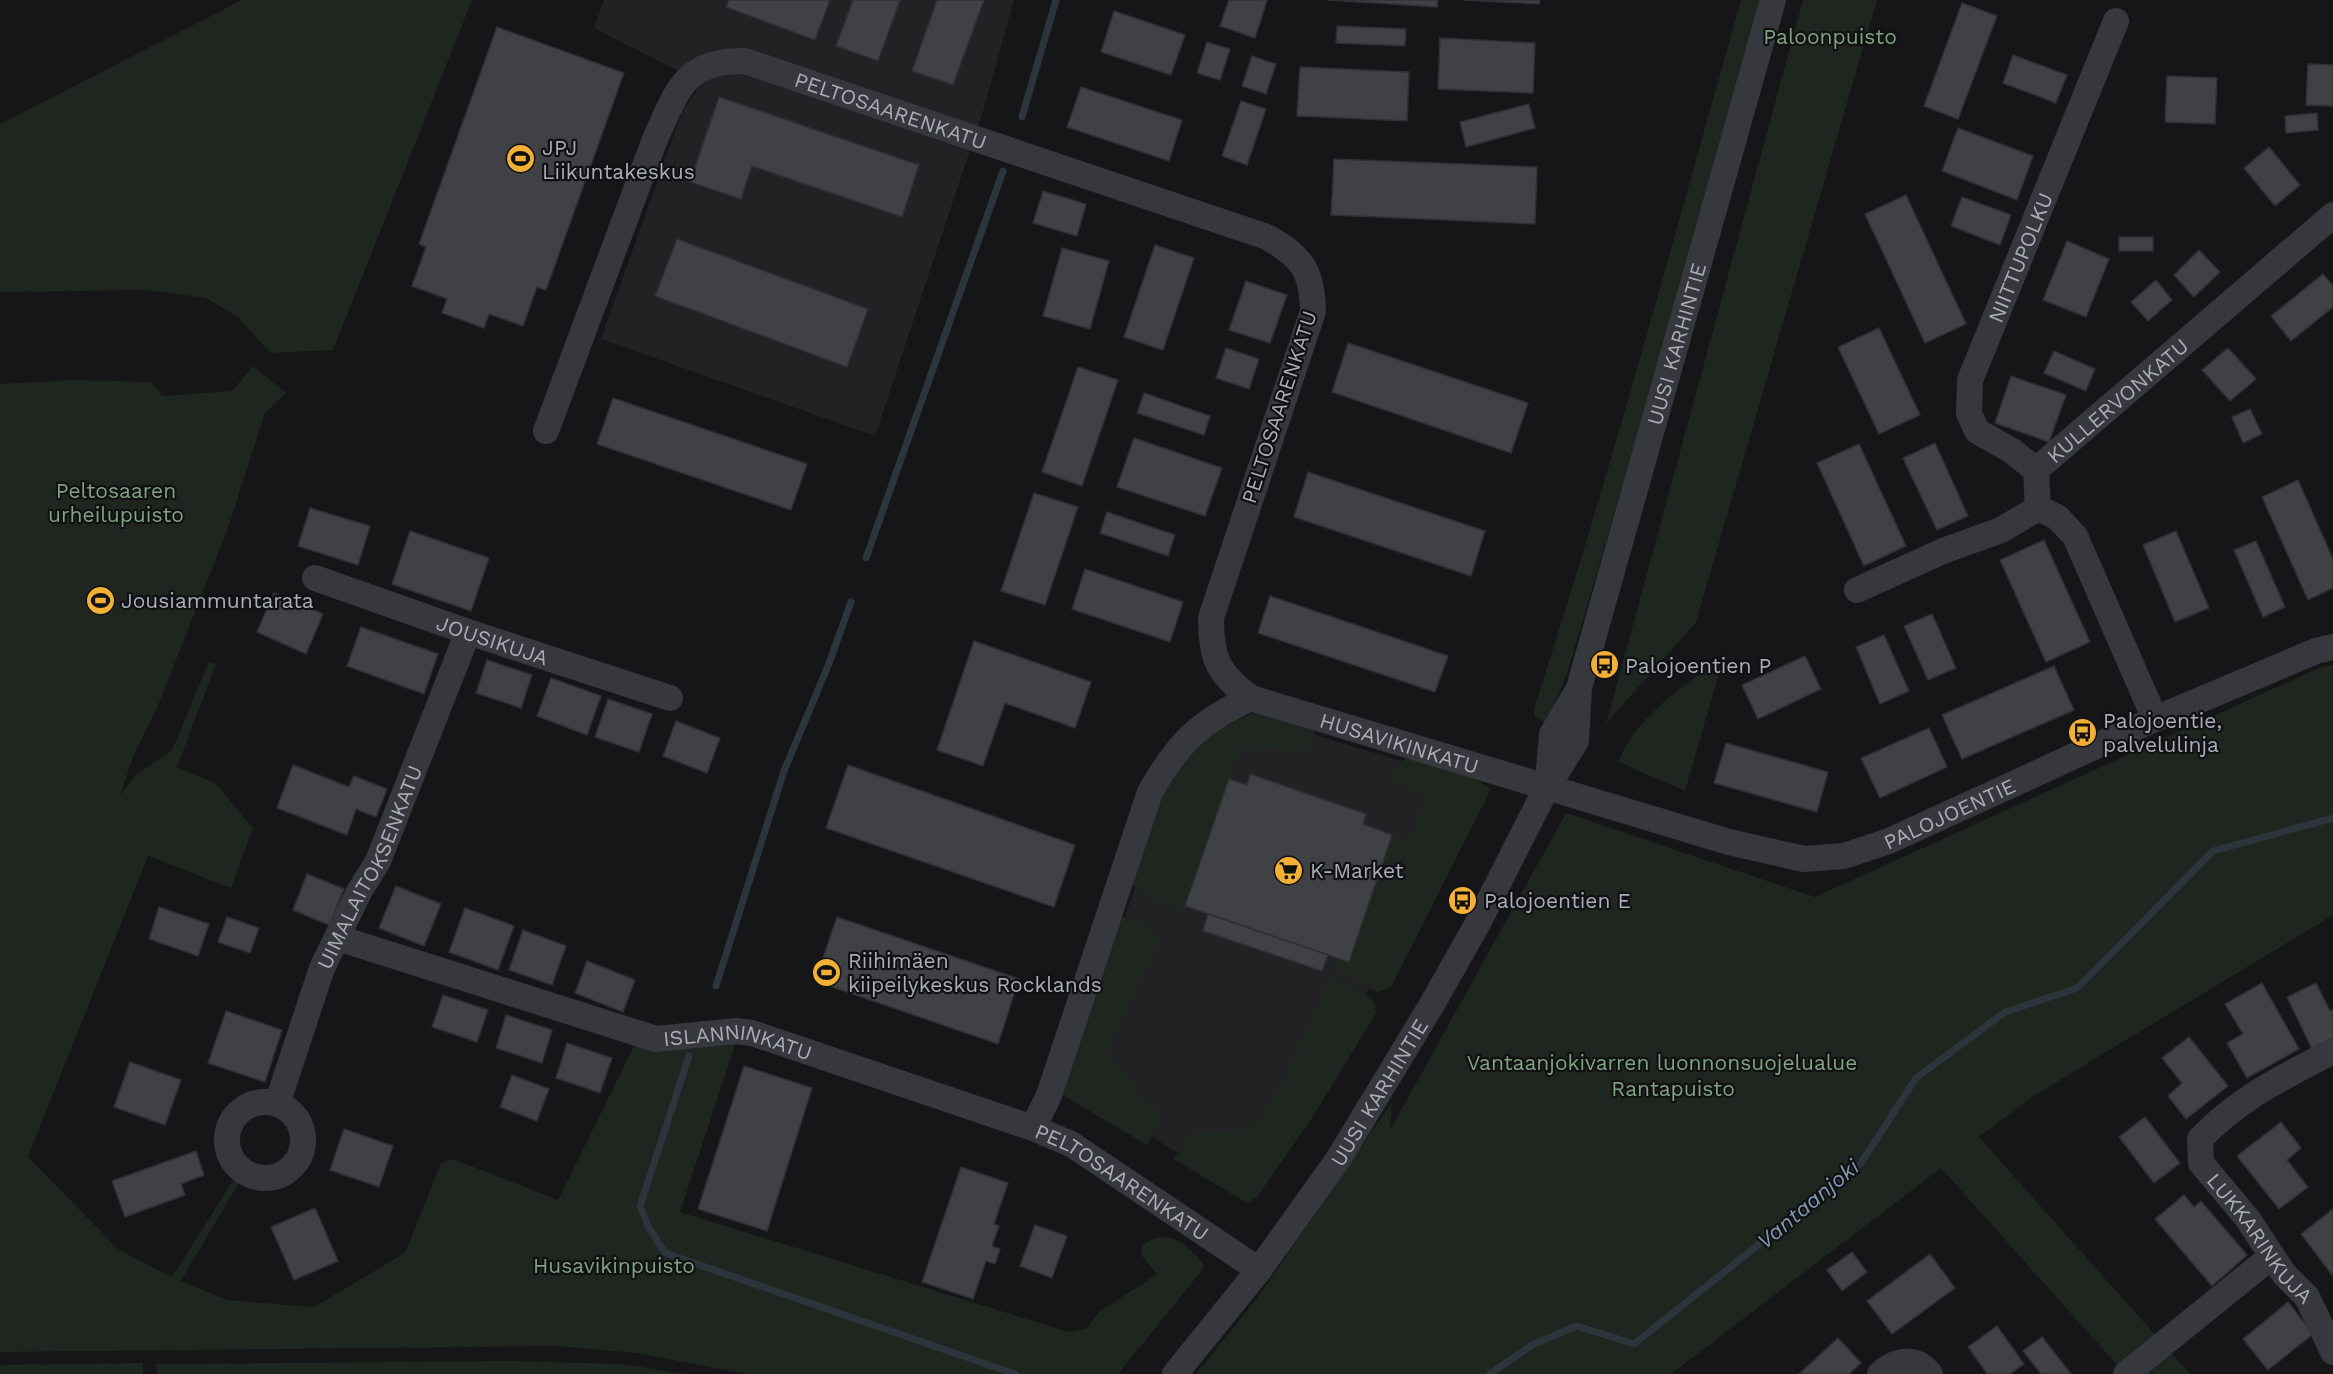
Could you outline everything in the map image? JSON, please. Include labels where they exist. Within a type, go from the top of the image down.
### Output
[{"type":"street","name":"UUSI KARHINTIE","points":[[1174,1374],[1259,1270],[1339,1158],[1431,1006],[1478,923],[1547,787],[1552,735],[1579,688],[1773,0]]},
{"type":"street","name":"NIITTUPOLKU","points":[[2036,470],[2012,451],[1977,431],[1969,413],[1970,380],[2116,21]]},
{"type":"street","name":"PELTOSAARENKATU","points":[[546,431],[655,139],[675,97],[694,72],[718,61],[745,61],[1267,237],[1290,250],[1305,267],[1312,289],[1313,311],[1211,618],[1211,644],[1220,670],[1229,682],[1251,698],[1225,710],[1191,736],[1171,756],[1150,792],[1049,1095],[1033,1128],[1071,1144],[1259,1270]]},
{"type":"street","name":"KULLERVONKATU","points":[[2038,508],[2036,470],[2333,215]]},
{"type":"street","points":[[1857,590],[1943,551],[2001,530],[2038,508],[2057,517],[2075,536],[2156,719]]},
{"type":"street","name":"JOUSIKUJA","points":[[315,578],[468,632],[670,698]]},
{"type":"street","name":"UIMALAITOKSENKATU","points":[[277,1104],[322,968],[359,892],[378,861],[468,632]]},
{"type":"street","name":"PALOJOENTIE","points":[[1547,787],[1729,842],[1804,858],[1844,856],[1889,841],[2156,719],[2316,651],[2333,647]]},
{"type":"street","name":"HUSAVIKINKATU","points":[[1251,698],[1547,787]]},
{"type":"street","name":"ISLANNINKATU","points":[[338,938],[656,1039],[736,1031],[752,1033],[1033,1128]]},
{"type":"street","name":"LUKKARINKUJA","points":[[2333,1051],[2256,1092],[2224,1113],[2199,1139],[2201,1163],[2247,1218],[2284,1274],[2307,1297],[2333,1352]]},
{"type":"street","points":[[2126,1374],[2272,1256]]},
{"type":"street","points":[[1880,1374],[1901,1361],[1915,1361],[1930,1374]]},
{"type":"shaded area","points":[[604,0],[1014,0],[984,108],[875,436],[601,339],[682,112],[702,83],[594,28]]},
{"type":"shaded area","points":[[1248,715],[1485,786],[1250,1198],[1066,1083],[1173,781]]},
{"type":"green space","points":[[242,0],[472,0],[333,350],[270,353],[238,317],[206,298],[145,290],[0,292],[0,124]]},
{"type":"green space","points":[[1741,0],[1760,0],[1659,365],[1567,673],[1547,723],[1535,717],[1534,709],[1615,444]]},
{"type":"green space","name":"Paloonpuisto","points":[[1803,0],[1877,0],[1696,622],[1606,724]]},
{"type":"green space","points":[[253,366],[286,393],[265,413],[226,534],[157,708],[134,755],[120,795],[136,775],[172,750],[209,662],[216,664],[177,767],[216,784],[253,828],[231,888],[148,856],[28,1157],[119,1250],[172,1277],[236,1176],[241,1179],[181,1281],[227,1300],[314,1307],[405,1253],[441,1163],[453,1159],[558,1200],[634,1046],[661,1049],[736,1042],[680,1212],[1069,1332],[1087,1328],[1099,1312],[1157,1274],[1141,1255],[1143,1245],[1160,1237],[1176,1240],[1197,1256],[1203,1263],[1203,1269],[1118,1374],[748,1374],[636,1353],[557,1346],[0,1352],[0,384],[77,380],[151,382],[163,396],[232,391]]},
{"type":"green space","points":[[1723,659],[1685,791],[1619,762],[1635,733],[1662,703]]},
{"type":"green space","name":"Rantapuisto","points":[[2333,665],[2333,915],[2037,1094],[1979,1137],[2190,1374],[2125,1374],[1941,1168],[1671,1374],[1196,1374],[1258,1297],[1392,1102],[1390,1130],[1566,813],[1815,897],[2319,668]]},
{"type":"green space","points":[[1252,713],[1266,714],[1316,728],[1308,756],[1276,748],[1240,751],[1185,912],[1141,893],[1132,884],[1159,798],[1175,767],[1199,743]]},
{"type":"green space","points":[[1408,757],[1468,774],[1491,789],[1391,987],[1378,992],[1332,969],[1335,957],[1349,962],[1392,835],[1410,840],[1425,795],[1392,781],[1397,764]]},
{"type":"green space","points":[[1121,917],[1143,924],[1159,941],[1107,1051],[1138,1092],[1159,1112],[1159,1123],[1147,1145],[1061,1094]]},
{"type":"green space","points":[[1330,978],[1370,997],[1375,1003],[1376,1013],[1314,1115],[1257,1197],[1249,1202],[1240,1199],[1173,1159],[1194,1132],[1233,1133],[1247,1128],[1265,1112],[1287,1072]]},
{"type":"green space","points":[[511,1361],[623,1364],[683,1374],[157,1374],[156,1364]]},
{"type":"green space","points":[[143,1363],[143,1374],[0,1374],[0,1365]]},
{"type":"building","points":[[729,0],[830,0],[815,40],[726,7]]},
{"type":"building","points":[[853,0],[900,0],[878,61],[836,46]]},
{"type":"building","points":[[937,0],[984,0],[953,85],[912,71]]},
{"type":"building","points":[[1229,0],[1267,0],[1255,38],[1220,26]]},
{"type":"building","points":[[1328,0],[1438,0],[1437,7]]},
{"type":"building","points":[[1463,0],[1540,0],[1539,4]]},
{"type":"building","points":[[1962,3],[1997,16],[1958,119],[1924,106]]},
{"type":"building","points":[[1114,11],[1185,35],[1171,75],[1101,52]]},
{"type":"building","points":[[1337,26],[1406,29],[1405,46],[1336,43]]},
{"type":"building","name":"JPJ Liikuntakeskus","points":[[497,27],[624,73],[546,290],[537,287],[523,326],[489,314],[484,328],[442,313],[447,299],[412,286],[426,247],[419,244]]},
{"type":"building","points":[[1440,38],[1535,43],[1533,93],[1438,89]]},
{"type":"building","points":[[1207,42],[1230,49],[1220,80],[1197,73]]},
{"type":"building","points":[[2013,55],[2067,75],[2056,103],[2003,83]]},
{"type":"building","points":[[1252,56],[1276,64],[1266,94],[1242,86]]},
{"type":"building","points":[[2308,64],[2333,65],[2333,106],[2306,105]]},
{"type":"building","points":[[1300,67],[1409,72],[1407,121],[1297,116]]},
{"type":"building","points":[[2167,76],[2217,78],[2215,124],[2165,122]]},
{"type":"building","points":[[1081,87],[1182,120],[1169,161],[1067,127]]},
{"type":"building","points":[[719,97],[919,165],[902,217],[752,166],[741,199],[690,182]]},
{"type":"building","points":[[1241,101],[1266,109],[1247,165],[1222,156]]},
{"type":"building","points":[[1529,104],[1535,128],[1466,147],[1460,122]]},
{"type":"building","points":[[2317,113],[2318,130],[2286,133],[2285,116]]},
{"type":"building","points":[[1958,128],[2033,156],[2017,200],[1942,171]]},
{"type":"building","points":[[2269,147],[2300,185],[2275,206],[2244,168]]},
{"type":"building","points":[[1334,159],[1537,167],[1535,224],[1331,215]]},
{"type":"building","points":[[1043,191],[1086,204],[1077,236],[1033,223]]},
{"type":"building","points":[[1906,195],[1966,324],[1925,343],[1865,214]]},
{"type":"building","points":[[1962,197],[2011,215],[2000,245],[1951,226]]},
{"type":"building","points":[[2119,237],[2153,237],[2153,251],[2119,251]]},
{"type":"building","points":[[677,239],[868,309],[847,367],[655,296]]},
{"type":"building","points":[[2067,241],[2109,259],[2086,317],[2043,300]]},
{"type":"building","points":[[1155,245],[1194,258],[1163,350],[1124,337]]},
{"type":"building","points":[[1062,248],[1109,261],[1090,329],[1043,316]]},
{"type":"building","points":[[2199,250],[2220,272],[2194,297],[2174,275]]},
{"type":"building","points":[[2323,274],[2333,286],[2333,307],[2291,341],[2271,316]]},
{"type":"building","points":[[2156,280],[2172,300],[2148,321],[2131,302]]},
{"type":"building","points":[[1246,281],[1287,295],[1270,343],[1229,330]]},
{"type":"building","points":[[1879,328],[1920,415],[1879,434],[1838,347]]},
{"type":"building","points":[[1348,343],[1528,403],[1511,453],[1332,392]]},
{"type":"building","points":[[1226,348],[1259,359],[1249,389],[1216,378]]},
{"type":"building","points":[[2228,348],[2256,379],[2230,401],[2202,370]]},
{"type":"building","points":[[2054,351],[2095,369],[2086,391],[2044,373]]},
{"type":"building","points":[[1078,367],[1118,380],[1082,486],[1042,472]]},
{"type":"building","points":[[2011,376],[2066,395],[2049,442],[1995,423]]},
{"type":"building","points":[[1144,393],[1210,416],[1204,435],[1137,413]]},
{"type":"building","points":[[613,398],[807,464],[791,510],[597,444]]},
{"type":"building","points":[[2250,409],[2262,434],[2243,443],[2232,417]]},
{"type":"building","points":[[1134,438],[1222,468],[1205,516],[1117,487]]},
{"type":"building","points":[[1935,443],[1968,516],[1937,530],[1903,458]]},
{"type":"building","points":[[1859,444],[1906,546],[1864,566],[1817,463]]},
{"type":"building","points":[[1308,472],[1485,531],[1471,576],[1294,517]]},
{"type":"building","points":[[2298,480],[2333,559],[2333,588],[2308,600],[2262,497]]},
{"type":"building","points":[[1034,493],[1078,507],[1045,605],[1001,591]]},
{"type":"building","points":[[310,508],[370,526],[358,565],[298,546]]},
{"type":"building","points":[[1107,512],[1175,535],[1168,556],[1100,533]]},
{"type":"building","points":[[410,531],[489,558],[471,611],[392,584]]},
{"type":"building","points":[[2176,531],[2209,608],[2175,622],[2143,545]]},
{"type":"building","points":[[2044,540],[2090,642],[2046,662],[2000,560]]},
{"type":"building","points":[[2256,541],[2285,607],[2263,617],[2234,550]]},
{"type":"building","points":[[1085,569],[1183,602],[1170,642],[1072,609]]},
{"type":"building","points":[[274,593],[323,614],[306,654],[257,632]]},
{"type":"building","points":[[1270,596],[1448,656],[1435,692],[1258,633]]},
{"type":"building","points":[[1932,614],[1956,668],[1928,680],[1904,626]]},
{"type":"building","points":[[361,627],[438,654],[424,694],[347,666]]},
{"type":"building","points":[[1884,635],[1909,691],[1880,704],[1856,647]]},
{"type":"building","points":[[974,641],[1091,682],[1075,728],[1005,703],[983,766],[937,750]]},
{"type":"building","points":[[1805,656],[1821,689],[1758,719],[1742,685]]},
{"type":"building","points":[[487,660],[532,675],[521,708],[476,693]]},
{"type":"building","points":[[2054,666],[2074,710],[1962,759],[1942,715]]},
{"type":"building","points":[[551,678],[601,696],[587,735],[537,716]]},
{"type":"building","points":[[608,699],[652,714],[639,752],[595,737]]},
{"type":"building","points":[[676,721],[720,738],[707,773],[663,756]]},
{"type":"building","points":[[1929,728],[1947,767],[1880,798],[1861,758]]},
{"type":"building","points":[[1726,743],[1828,772],[1817,812],[1714,783]]},
{"type":"building","points":[[293,765],[349,787],[354,776],[387,789],[376,817],[356,809],[347,835],[277,808]]},
{"type":"building","points":[[848,765],[1075,845],[1054,907],[826,828]]},
{"type":"building","name":"K-Market","points":[[1250,774],[1366,814],[1363,824],[1392,835],[1349,962],[1185,906],[1229,779],[1247,785]]},
{"type":"building","points":[[307,874],[344,889],[329,925],[293,910]]},
{"type":"building","points":[[396,886],[441,904],[424,946],[379,928]]},
{"type":"building","points":[[159,907],[209,924],[198,956],[149,939]]},
{"type":"building","points":[[465,908],[514,926],[498,970],[449,952]]},
{"type":"building","points":[[1208,914],[1328,955],[1322,971],[1203,931]]},
{"type":"building","points":[[227,917],[259,928],[250,953],[218,942]]},
{"type":"building","points":[[837,917],[1019,979],[998,1044],[815,981]]},
{"type":"building","points":[[523,930],[566,946],[552,985],[509,970]]},
{"type":"building","points":[[587,961],[635,980],[623,1012],[575,993]]},
{"type":"building","points":[[2262,983],[2299,1049],[2247,1078],[2227,1043],[2243,1034],[2225,1004]]},
{"type":"building","points":[[2316,983],[2330,1011],[2333,1010],[2333,1038],[2312,1049],[2287,997]]},
{"type":"building","points":[[443,995],[488,1010],[477,1042],[432,1027]]},
{"type":"building","points":[[226,1011],[282,1030],[265,1082],[208,1063]]},
{"type":"building","points":[[506,1015],[552,1030],[542,1063],[496,1048]]},
{"type":"building","points":[[2189,1037],[2228,1086],[2186,1119],[2168,1096],[2182,1083],[2162,1058]]},
{"type":"building","points":[[567,1043],[612,1058],[600,1093],[556,1078]]},
{"type":"building","points":[[130,1062],[181,1080],[165,1125],[114,1107]]},
{"type":"building","points":[[744,1066],[812,1088],[767,1231],[698,1209]]},
{"type":"building","points":[[512,1075],[549,1089],[537,1121],[500,1107]]},
{"type":"building","points":[[2145,1117],[2180,1163],[2154,1183],[2119,1137]]},
{"type":"building","points":[[2281,1122],[2301,1148],[2287,1160],[2308,1187],[2279,1209],[2237,1156]]},
{"type":"building","points":[[344,1129],[393,1146],[379,1187],[330,1170]]},
{"type":"building","points":[[196,1151],[204,1175],[181,1184],[185,1195],[125,1217],[112,1181]]},
{"type":"building","points":[[961,1167],[1008,1183],[994,1224],[999,1226],[992,1246],[1000,1249],[995,1264],[986,1261],[973,1299],[922,1282]]},
{"type":"building","points":[[2184,1195],[2194,1207],[2201,1201],[2247,1255],[2212,1286],[2155,1219]]},
{"type":"building","points":[[315,1208],[338,1261],[294,1280],[271,1227]]},
{"type":"building","points":[[2333,1209],[2333,1276],[2301,1234]]},
{"type":"building","points":[[1035,1225],[1067,1236],[1052,1278],[1020,1266]]},
{"type":"building","points":[[1852,1252],[1867,1272],[1842,1291],[1827,1270]]},
{"type":"building","points":[[1930,1254],[1955,1288],[1892,1334],[1867,1301]]},
{"type":"building","points":[[2288,1302],[2313,1334],[2268,1370],[2243,1339]]},
{"type":"building","points":[[1997,1326],[2024,1364],[2010,1374],[1987,1374],[1968,1347]]},
{"type":"building","points":[[2042,1337],[2071,1374],[2041,1374],[2023,1351]]},
{"type":"building","points":[[1838,1338],[1861,1363],[1849,1374],[1799,1374]]},
{"type":"waterway","points":[[1022,117],[1056,0]]},
{"type":"waterway","points":[[866,558],[1003,171]]},
{"type":"waterway","points":[[716,986],[784,771],[828,666],[851,602]]},
{"type":"waterway","name":"Vantaanjoki","points":[[1490,1374],[1532,1345],[1577,1326],[1634,1344],[1861,1163],[1916,1078],[2005,1012],[2077,988],[2213,851],[2333,818]]},
{"type":"waterway","points":[[689,1056],[640,1206],[649,1228],[665,1253],[1015,1374]]},
{"type":"place","name":"JPJ Liikuntakeskus","points":[[521,159]]},
{"type":"place","name":"Jousiammuntarata","points":[[100,600]]},
{"type":"place","name":"Palojoentien P","points":[[1604,665]]},
{"type":"place","name":"Palojoentie, palvelulinja","points":[[2082,732]]},
{"type":"place","name":"K-Market","points":[[1289,870]]},
{"type":"place","name":"Palojoentien E","points":[[1463,900]]},
{"type":"place","name":"Riihimäen kiipeilykeskus Rocklands","points":[[827,972]]},
{"type":"park label","name":"Peltosaaren urheilupuisto","points":[[116,502]]},
{"type":"park label","name":"Vantaanjokivarren luonnonsuojelualue","points":[[1662,1062]]},
{"type":"park label","name":"Husavikinpuisto","points":[[614,1265]]}]
